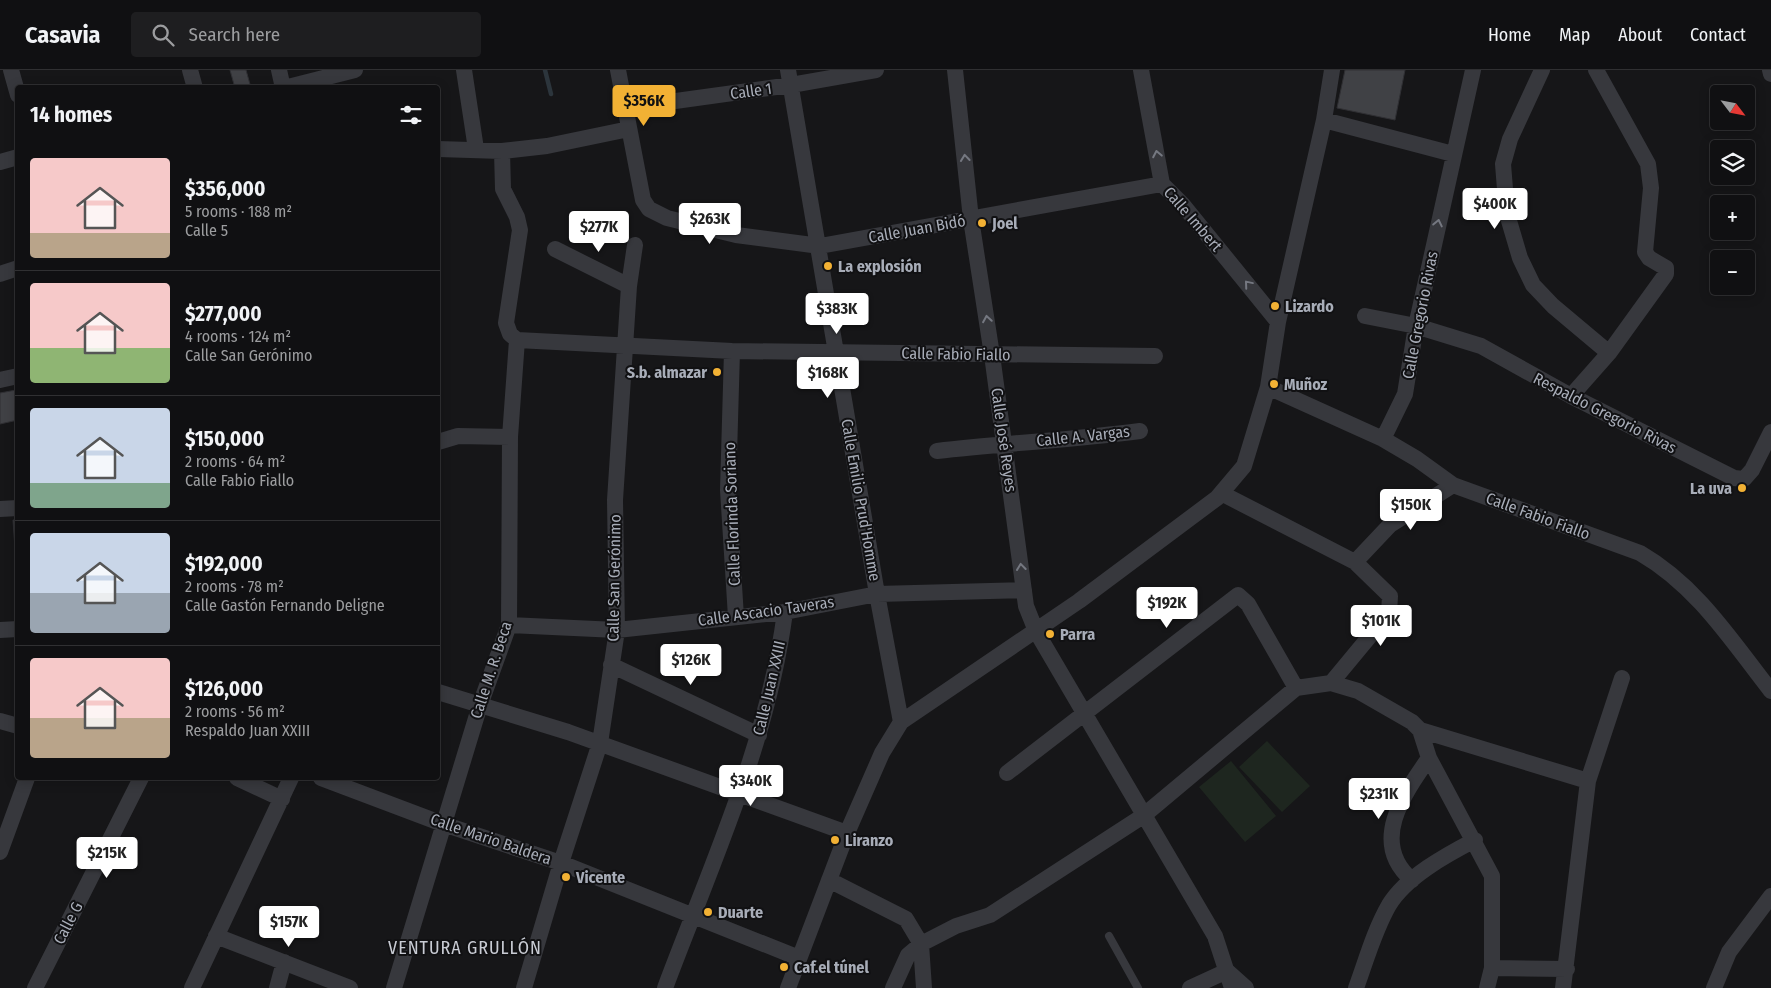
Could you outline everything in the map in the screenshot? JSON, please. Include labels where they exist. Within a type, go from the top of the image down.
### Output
[{"type":"street","points":[[190,70],[194,85]]},
{"type":"street","points":[[278,70],[282,85]]},
{"type":"street","points":[[295,85],[355,70]]},
{"type":"street","points":[[464,70],[476,149]]},
{"type":"street","name":"Calle Juan Bidó","points":[[618,70],[643,200],[649,209],[667,218],[736,235],[820,246],[1162,184]]},
{"type":"street","name":"Calle 1","points":[[625,108],[790,78],[876,70]]},
{"type":"street","name":"Calle José Reyes","points":[[956,70],[971,219],[1005,443],[1026,606],[1036,631],[1215,936],[1232,988]]},
{"type":"street","name":"Calle Imbert","points":[[1141,70],[1162,184],[1183,205],[1278,322]]},
{"type":"street","points":[[788,988],[847,833],[882,752],[902,722],[1079,601],[1221,493],[1244,466],[1268,387],[1278,322],[1324,120],[1332,70]]},
{"type":"street","name":"Calle Gregorio Rivas","points":[[1384,439],[1405,394],[1416,326],[1472,70]]},
{"type":"street","points":[[1542,70],[1510,139],[1503,164],[1507,214],[1520,258],[1533,285],[1553,306],[1609,353]]},
{"type":"street","points":[[1571,396],[1609,353],[1666,274],[1666,268],[1649,258],[1645,252],[1651,188],[1648,164],[1596,70]]},
{"type":"street","points":[[1770,70],[1771,74]]},
{"type":"street","points":[[13,71],[16,85]]},
{"type":"street","name":"Calle Emilio Prud'Homme","points":[[790,78],[820,246],[835,351],[877,594],[902,722]]},
{"type":"street","points":[[1324,120],[1453,154]]},
{"type":"street","points":[[440,152],[476,149],[502,151],[547,146],[629,129]]},
{"type":"street","points":[[502,151],[503,189],[517,217],[520,230],[506,323],[510,334],[517,340]]},
{"type":"street","points":[[0,162],[15,158]]},
{"type":"street","name":"Calle San Gerónimo","points":[[524,988],[561,863],[600,743],[617,630],[615,500],[629,286],[635,246]]},
{"type":"street","points":[[555,249],[629,286]]},
{"type":"street","points":[[0,274],[15,269]]},
{"type":"street","name":"Respaldo Gregorio Rivas","points":[[1364,316],[1416,326],[1481,346],[1571,396],[1734,478],[1744,479],[1752,470],[1771,432]]},
{"type":"street","name":"Calle Fabio Fiallo","points":[[517,340],[732,351],[1156,356]]},
{"type":"street","name":"Calle M. R. Beca","points":[[394,988],[480,705],[508,626],[510,437],[517,340]]},
{"type":"street","name":"Calle Florinda Soriano","points":[[732,351],[728,490],[736,617]]},
{"type":"street","points":[[0,380],[15,377]]},
{"type":"street","name":"Calle Fabio Fiallo","points":[[1268,387],[1384,439],[1418,459],[1453,484],[1640,553],[1655,562],[1697,595],[1771,691]]},
{"type":"street","name":"Calle A. Vargas","points":[[937,451],[1005,443],[1089,438],[1140,431]]},
{"type":"street","points":[[440,441],[458,436],[510,437]]},
{"type":"street","points":[[1355,562],[1390,526],[1453,484]]},
{"type":"street","points":[[1221,493],[1355,562],[1390,596],[1391,606],[1389,613],[1331,683]]},
{"type":"street","points":[[0,509],[15,508]]},
{"type":"street","name":"Calle Ascacio Taveras","points":[[508,626],[617,630],[785,612],[877,594],[1024,590]]},
{"type":"street","points":[[1007,772],[1238,595],[1248,604],[1296,688]]},
{"type":"street","name":"Calle Juan XXIII","points":[[665,988],[739,794],[759,735],[780,651],[785,612]]},
{"type":"street","points":[[0,630],[15,629]]},
{"type":"street","points":[[611,665],[759,735]]},
{"type":"street","points":[[1563,988],[1588,780],[1622,678]]},
{"type":"street","points":[[894,988],[908,955],[921,944],[956,926],[990,915],[1143,816],[1296,688],[1331,683],[1358,691],[1412,722],[1420,730],[1429,758],[1475,840],[1492,876],[1492,968],[1487,988]]},
{"type":"street","points":[[440,693],[600,743],[847,833]]},
{"type":"street","points":[[0,721],[15,725]]},
{"type":"street","points":[[1420,730],[1588,780]]},
{"type":"street","points":[[1412,880],[1401,871],[1394,858],[1390,836],[1399,807],[1429,758]]},
{"type":"street","points":[[0,852],[26,780]]},
{"type":"street","name":"Calle G","points":[[35,988],[140,780]]},
{"type":"street","points":[[242,780],[282,798]]},
{"type":"street","points":[[192,988],[290,780]]},
{"type":"street","name":"Calle Mario Baldera","points":[[326,780],[443,824],[561,863],[800,958]]},
{"type":"street","points":[[1356,988],[1368,954],[1390,904],[1412,880],[1444,856],[1475,840]]},
{"type":"street","points":[[829,880],[906,919],[921,944],[924,988]]},
{"type":"street","points":[[1714,988],[1729,952],[1771,896]]},
{"type":"street","points":[[216,936],[350,988]]},
{"type":"street","points":[[277,988],[284,962]]},
{"type":"street","points":[[1492,968],[1566,969]]},
{"type":"street","points":[[1190,988],[1227,971],[1246,988]]},
{"type":"lane","points":[[1110,936],[1138,988]]},
{"type":"shaded area","points":[[1267,741],[1310,786],[1282,812],[1239,767]]},
{"type":"shaded area","points":[[1231,761],[1276,816],[1245,842],[1199,787]]},
{"type":"building","points":[[230,70],[246,70],[250,85],[234,85]]},
{"type":"building","points":[[1345,70],[1405,70],[1395,120],[1337,108]]},
{"type":"building","points":[[15,390],[15,421],[0,424],[0,393]]},
{"type":"building","points":[[13,520],[15,520],[15,549]]},
{"type":"waterway","points":[[545,70],[551,94]]},
{"type":"place","name":"Joel","points":[[982,223]]},
{"type":"place","name":"La explosión","points":[[828,266]]},
{"type":"place","name":"Lizardo","points":[[1275,306]]},
{"type":"place","name":"S.b. almazar","points":[[717,372]]},
{"type":"place","name":"Muñoz","points":[[1274,384]]},
{"type":"place","name":"La uva","points":[[1742,488]]},
{"type":"place","name":"Parra","points":[[1050,634]]},
{"type":"place","name":"Liranzo","points":[[835,840]]},
{"type":"place","name":"Vicente","points":[[566,877]]},
{"type":"place","name":"Duarte","points":[[708,912]]},
{"type":"place","name":"Caf.el túnel","points":[[784,967]]},
{"type":"district","name":"VENTURA GRULLÓN","points":[[465,948]]}]
